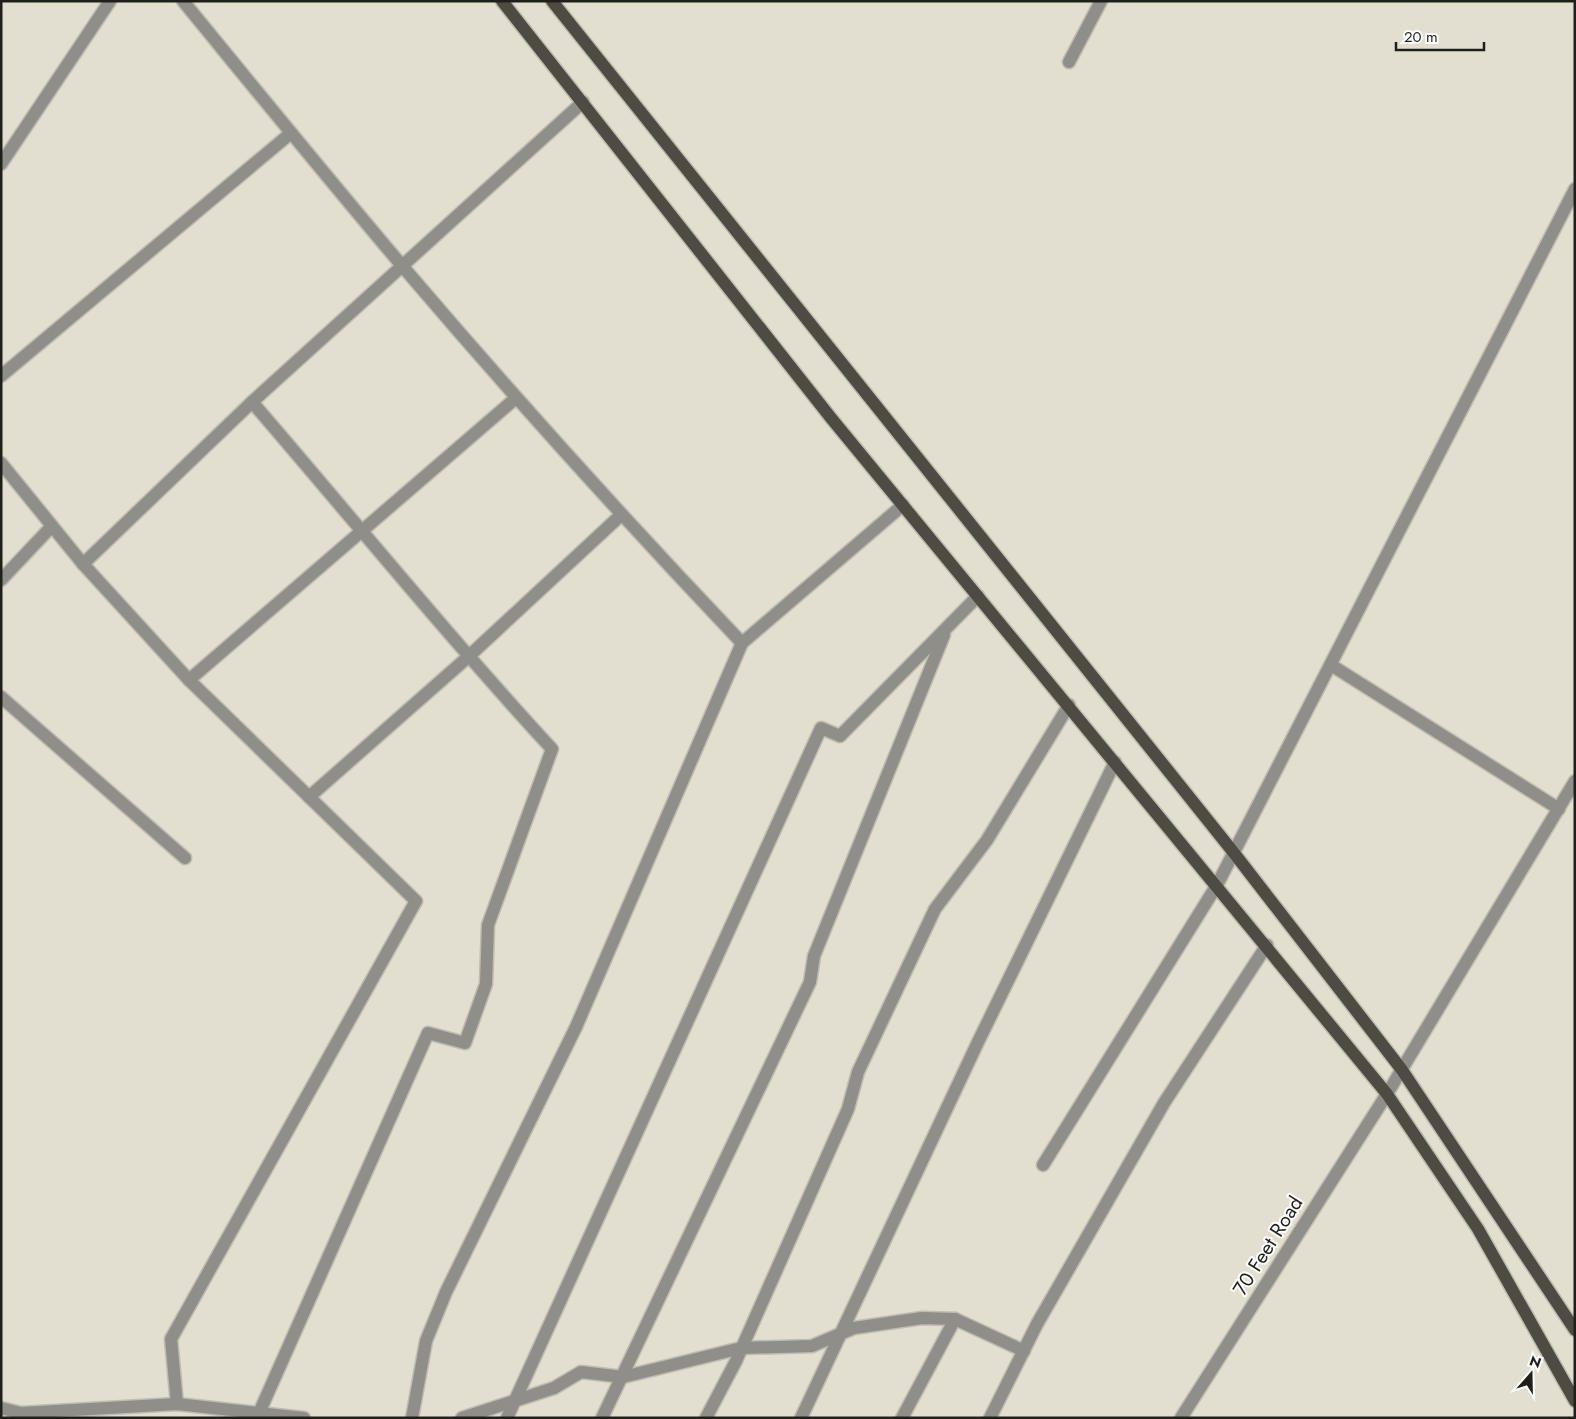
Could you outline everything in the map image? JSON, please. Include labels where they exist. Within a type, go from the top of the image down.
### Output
[{"type":"main road","points":[[502,1],[831,418],[1267,945],[1387,1094],[1478,1229],[1575,1401]]},
{"type":"main road","points":[[552,1],[1234,853],[1402,1070],[1575,1330]]},
{"type":"street","points":[[1,164],[110,1]]},
{"type":"street","points":[[183,1],[402,267],[516,398],[621,515],[742,643]]},
{"type":"street","points":[[1069,62],[1101,1]]},
{"type":"street","points":[[83,564],[252,402],[583,102]]},
{"type":"street","points":[[1,376],[291,133]]},
{"type":"street","points":[[1043,1166],[1217,886],[1575,189]]},
{"type":"street","points":[[189,680],[516,398]]},
{"type":"street","points":[[252,402],[363,530],[468,657],[552,749],[488,925],[486,984],[465,1043],[428,1033],[259,1413]]},
{"type":"street","points":[[1,463],[83,564],[189,680],[416,901],[171,1339],[178,1404]]},
{"type":"street","points":[[412,1418],[426,1341],[446,1292],[576,1027],[742,643],[903,505]]},
{"type":"street","points":[[309,797],[468,657],[621,515]]},
{"type":"street","points":[[1,580],[52,526]]},
{"type":"street","points":[[507,1418],[821,728],[840,736],[978,596]]},
{"type":"street","points":[[602,1418],[810,982],[814,956],[946,630]]},
{"type":"street","points":[[1330,665],[1559,809]]},
{"type":"street","points":[[1,697],[184,858]]},
{"type":"street","points":[[706,1418],[741,1348],[848,1110],[858,1072],[935,909],[987,840],[1069,706]]},
{"type":"street","points":[[801,1418],[978,1042],[1116,762]]},
{"type":"street","name":"70 Feet Road","points":[[1181,1418],[1402,1070],[1575,782]]},
{"type":"street","points":[[990,1418],[1024,1351],[1164,1102],[1267,945]]},
{"type":"street","points":[[462,1418],[554,1388],[581,1372],[623,1377],[741,1348],[812,1346],[854,1328],[922,1318],[954,1319],[1024,1351]]},
{"type":"street","points":[[902,1418],[954,1319]]},
{"type":"street","points":[[1,1408],[21,1413],[178,1404],[304,1418]]}]
